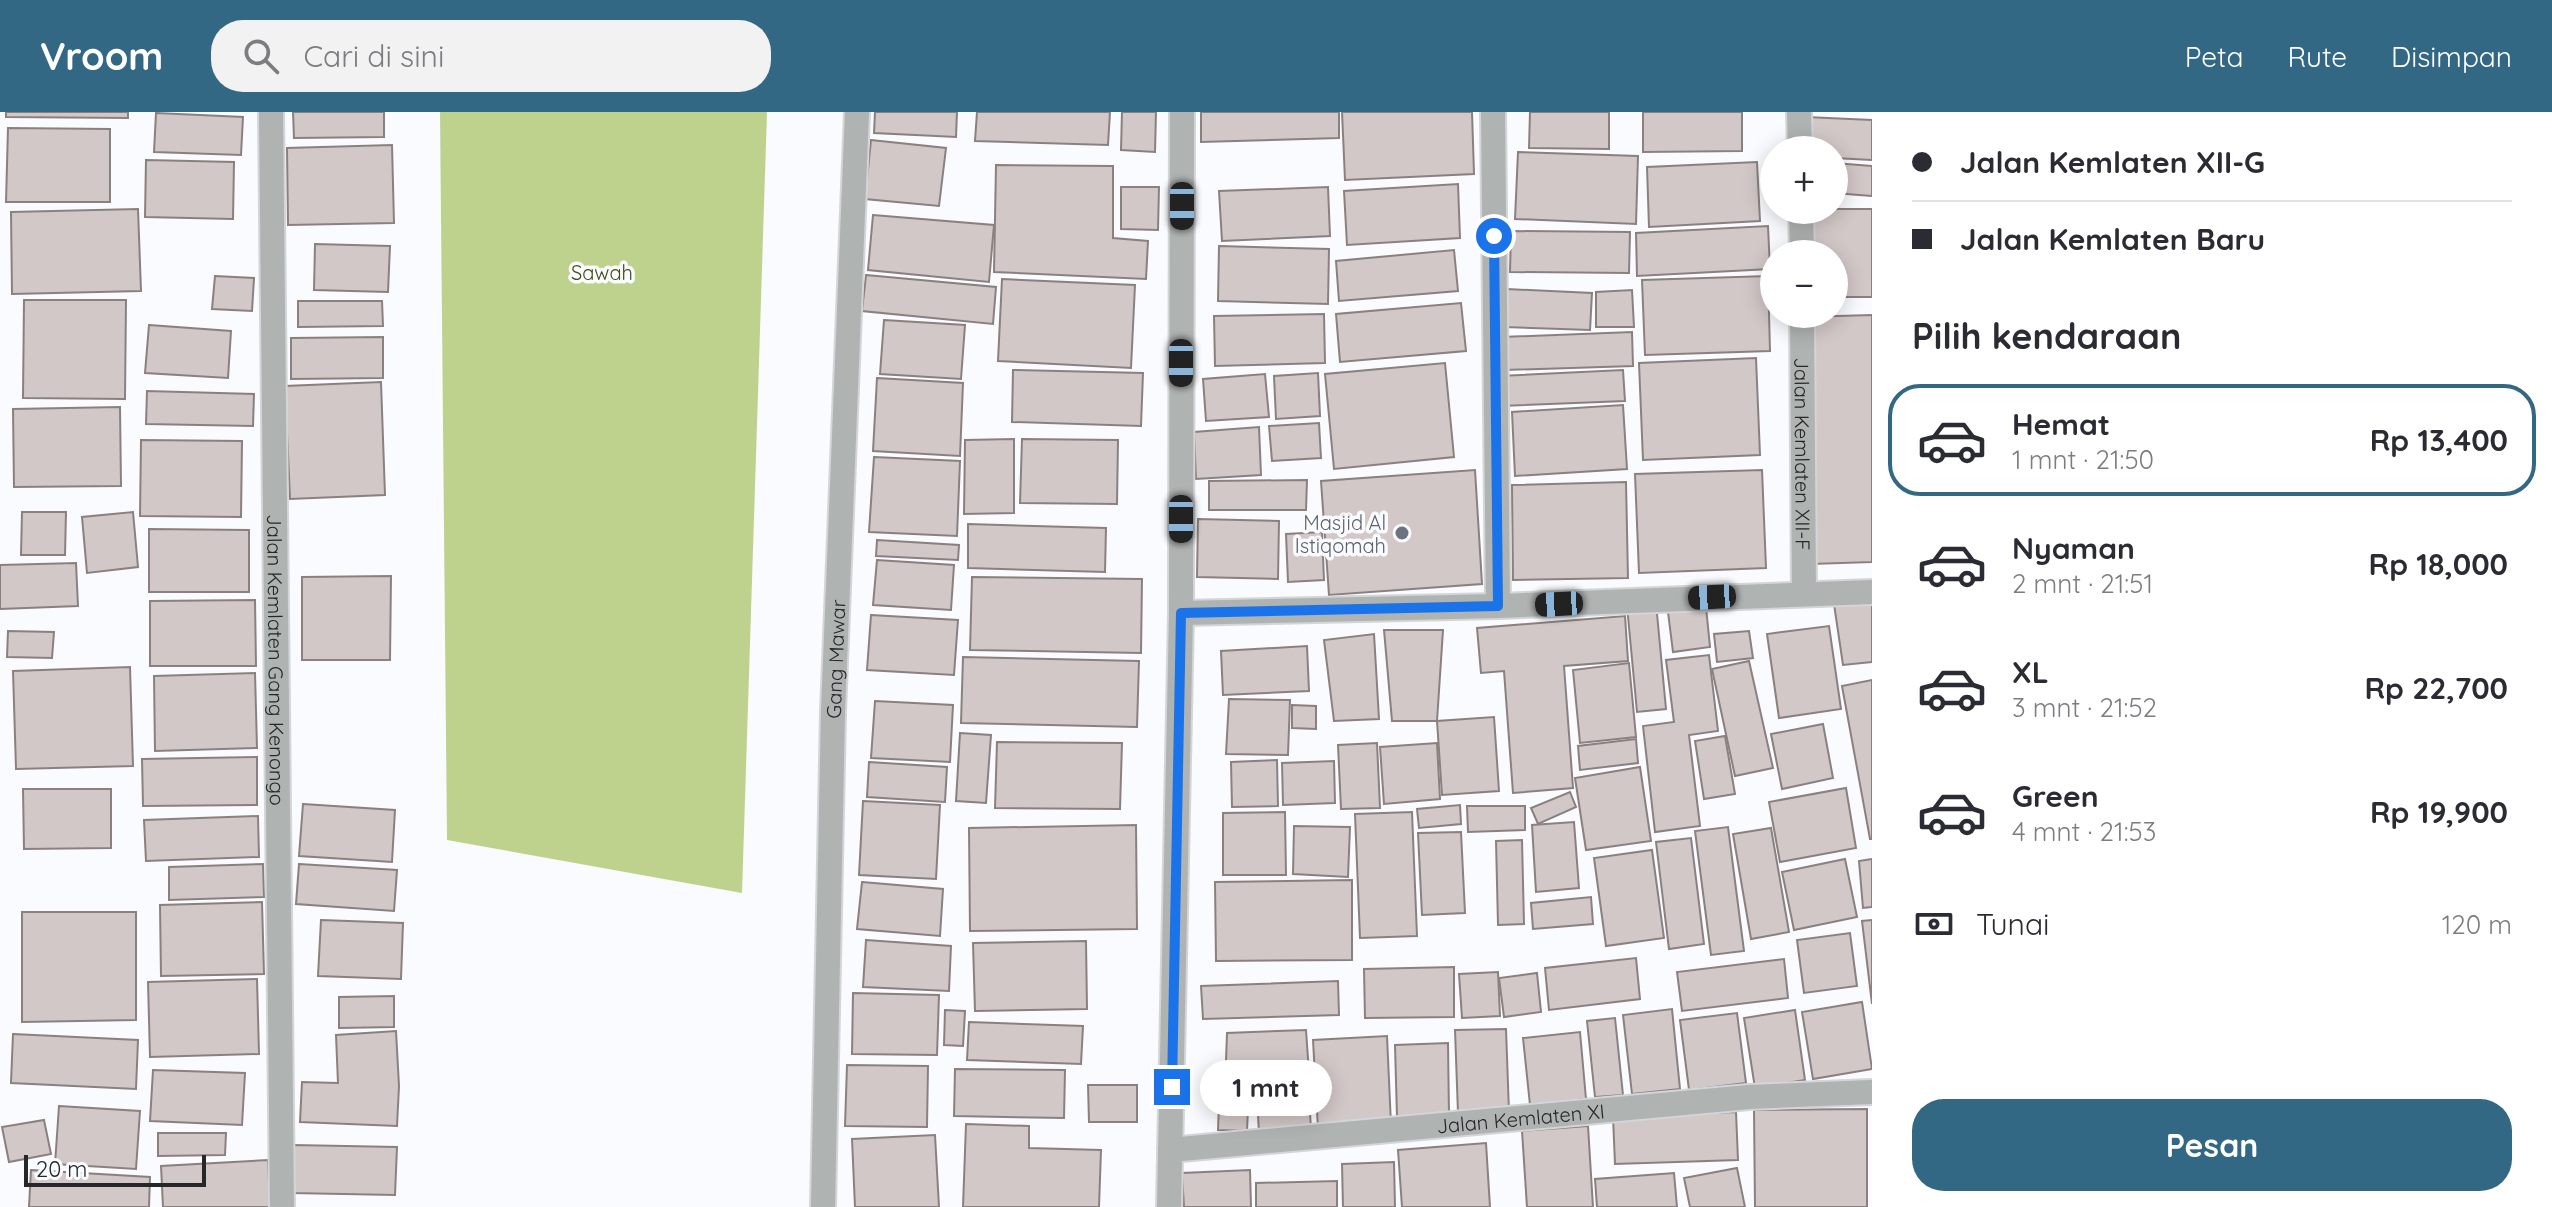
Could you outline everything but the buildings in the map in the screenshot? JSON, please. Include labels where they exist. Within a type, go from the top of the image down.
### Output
[{"type":"street","name":"Jalan Kemlaten Gang Kenongo","points":[[271,112],[282,1207]]},
{"type":"street","name":"Gang Mawar","points":[[823,1207],[833,712],[857,112]]},
{"type":"street","points":[[1169,1207],[1181,613],[1182,112]]},
{"type":"street","points":[[1493,112],[1498,606]]},
{"type":"street","points":[[1799,112],[1800,136]]},
{"type":"street","name":"Jalan Kemlaten XII-F","points":[[1802,328],[1804,594]]},
{"type":"street","points":[[1181,613],[1498,606],[1872,592]]},
{"type":"street","name":"Jalan Kemlaten XI","points":[[1170,1150],[1749,1097],[1872,1092]]},
{"type":"green space","name":"Sawah","points":[[440,112],[767,112],[742,893],[447,840]]},
{"type":"place","name":"Masjid Al Istiqomah","points":[[1402,533]]},
{"type":"route","points":[[1172,1087],[1181,613],[1498,606],[1494,236]]}]
